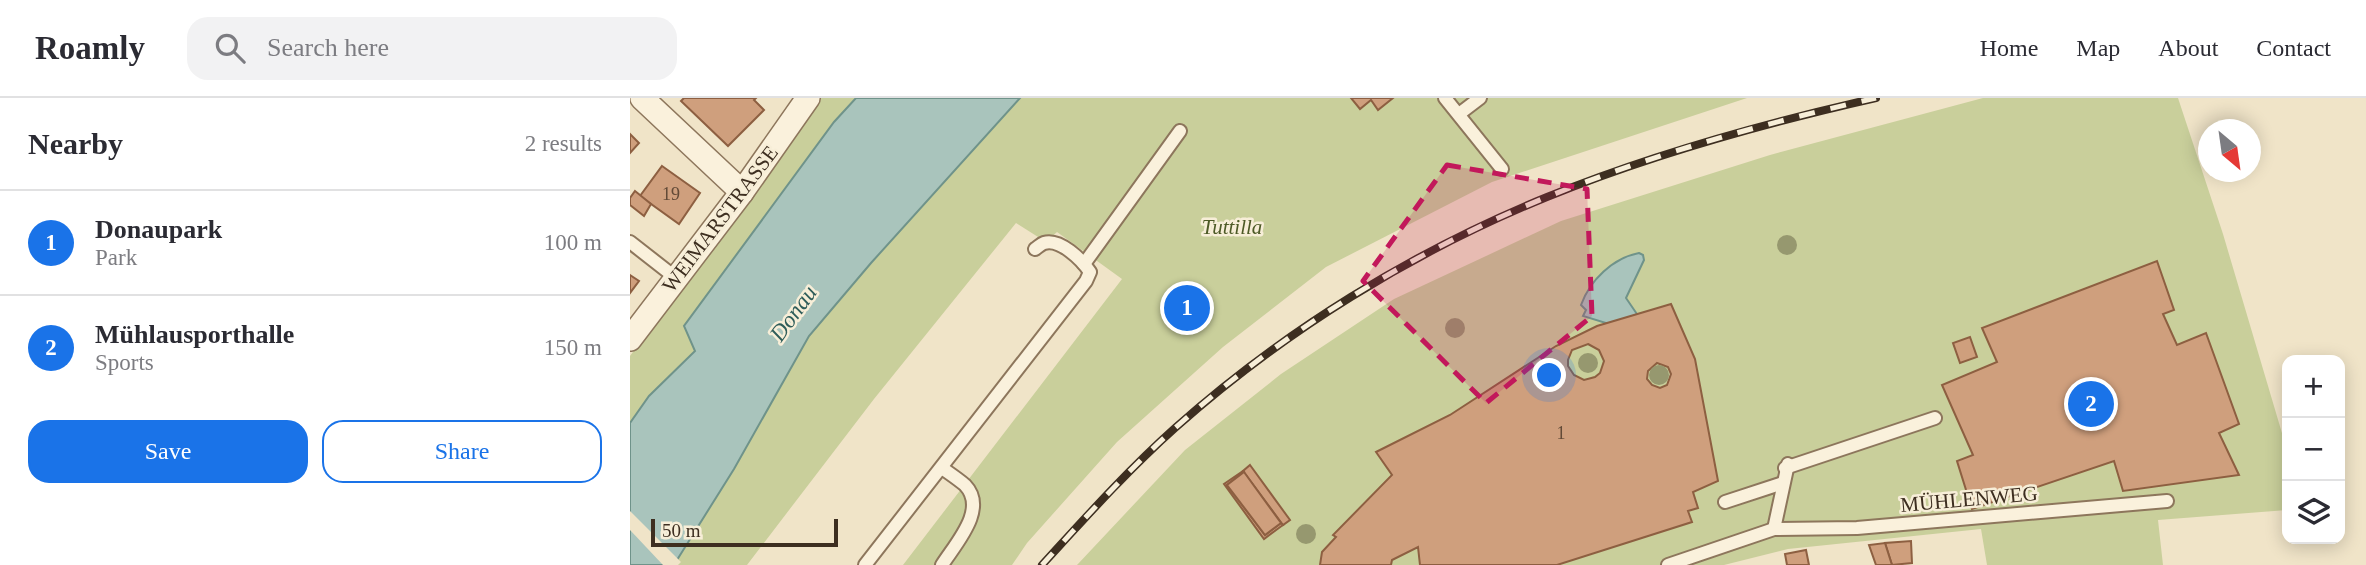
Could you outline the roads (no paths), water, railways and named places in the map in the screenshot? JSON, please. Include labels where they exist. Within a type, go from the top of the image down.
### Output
[{"type":"street","points":[[642,98],[742,192]]},
{"type":"street","name":"WEIMARSTRASSE","points":[[630,339],[742,192],[808,98]]},
{"type":"lane","points":[[1445,98],[1502,169]]},
{"type":"lane","points":[[1459,114],[1480,98]]},
{"type":"lane","points":[[1084,264],[1180,131]]},
{"type":"lane","points":[[630,242],[676,278]]},
{"type":"lane","points":[[864,565],[1086,281],[1090,272],[1059,244],[1046,242],[1035,249]]},
{"type":"lane","points":[[1774,529],[1789,463],[1935,418]]},
{"type":"lane","points":[[942,468],[965,486],[973,499],[974,513],[942,565]]},
{"type":"lane","points":[[1725,502],[1783,483]]},
{"type":"lane","name":"MÜHLENWEG","points":[[1668,565],[1774,529],[1857,528],[2167,501]]},
{"type":"water","name":"Donau","points":[[856,98],[1020,98],[809,336],[734,469],[673,565],[630,565],[630,423],[649,396],[695,351],[684,326],[834,122]]},
{"type":"water","points":[[1639,253],[1644,260],[1626,298],[1639,317],[1609,324],[1583,316],[1586,310],[1581,305],[1596,279],[1620,260]]},
{"type":"railway","points":[[1042,565],[1140,461],[1217,392],[1305,327],[1399,269],[1497,219],[1587,181],[1668,153],[1751,129],[1876,98]]},
{"type":"place","name":"Donaupark","points":[[1187,308]]},
{"type":"place","name":"Mühlausporthalle","points":[[2091,404]]},
{"type":"park label","name":"Tuttilla","points":[[1232,227]]}]
